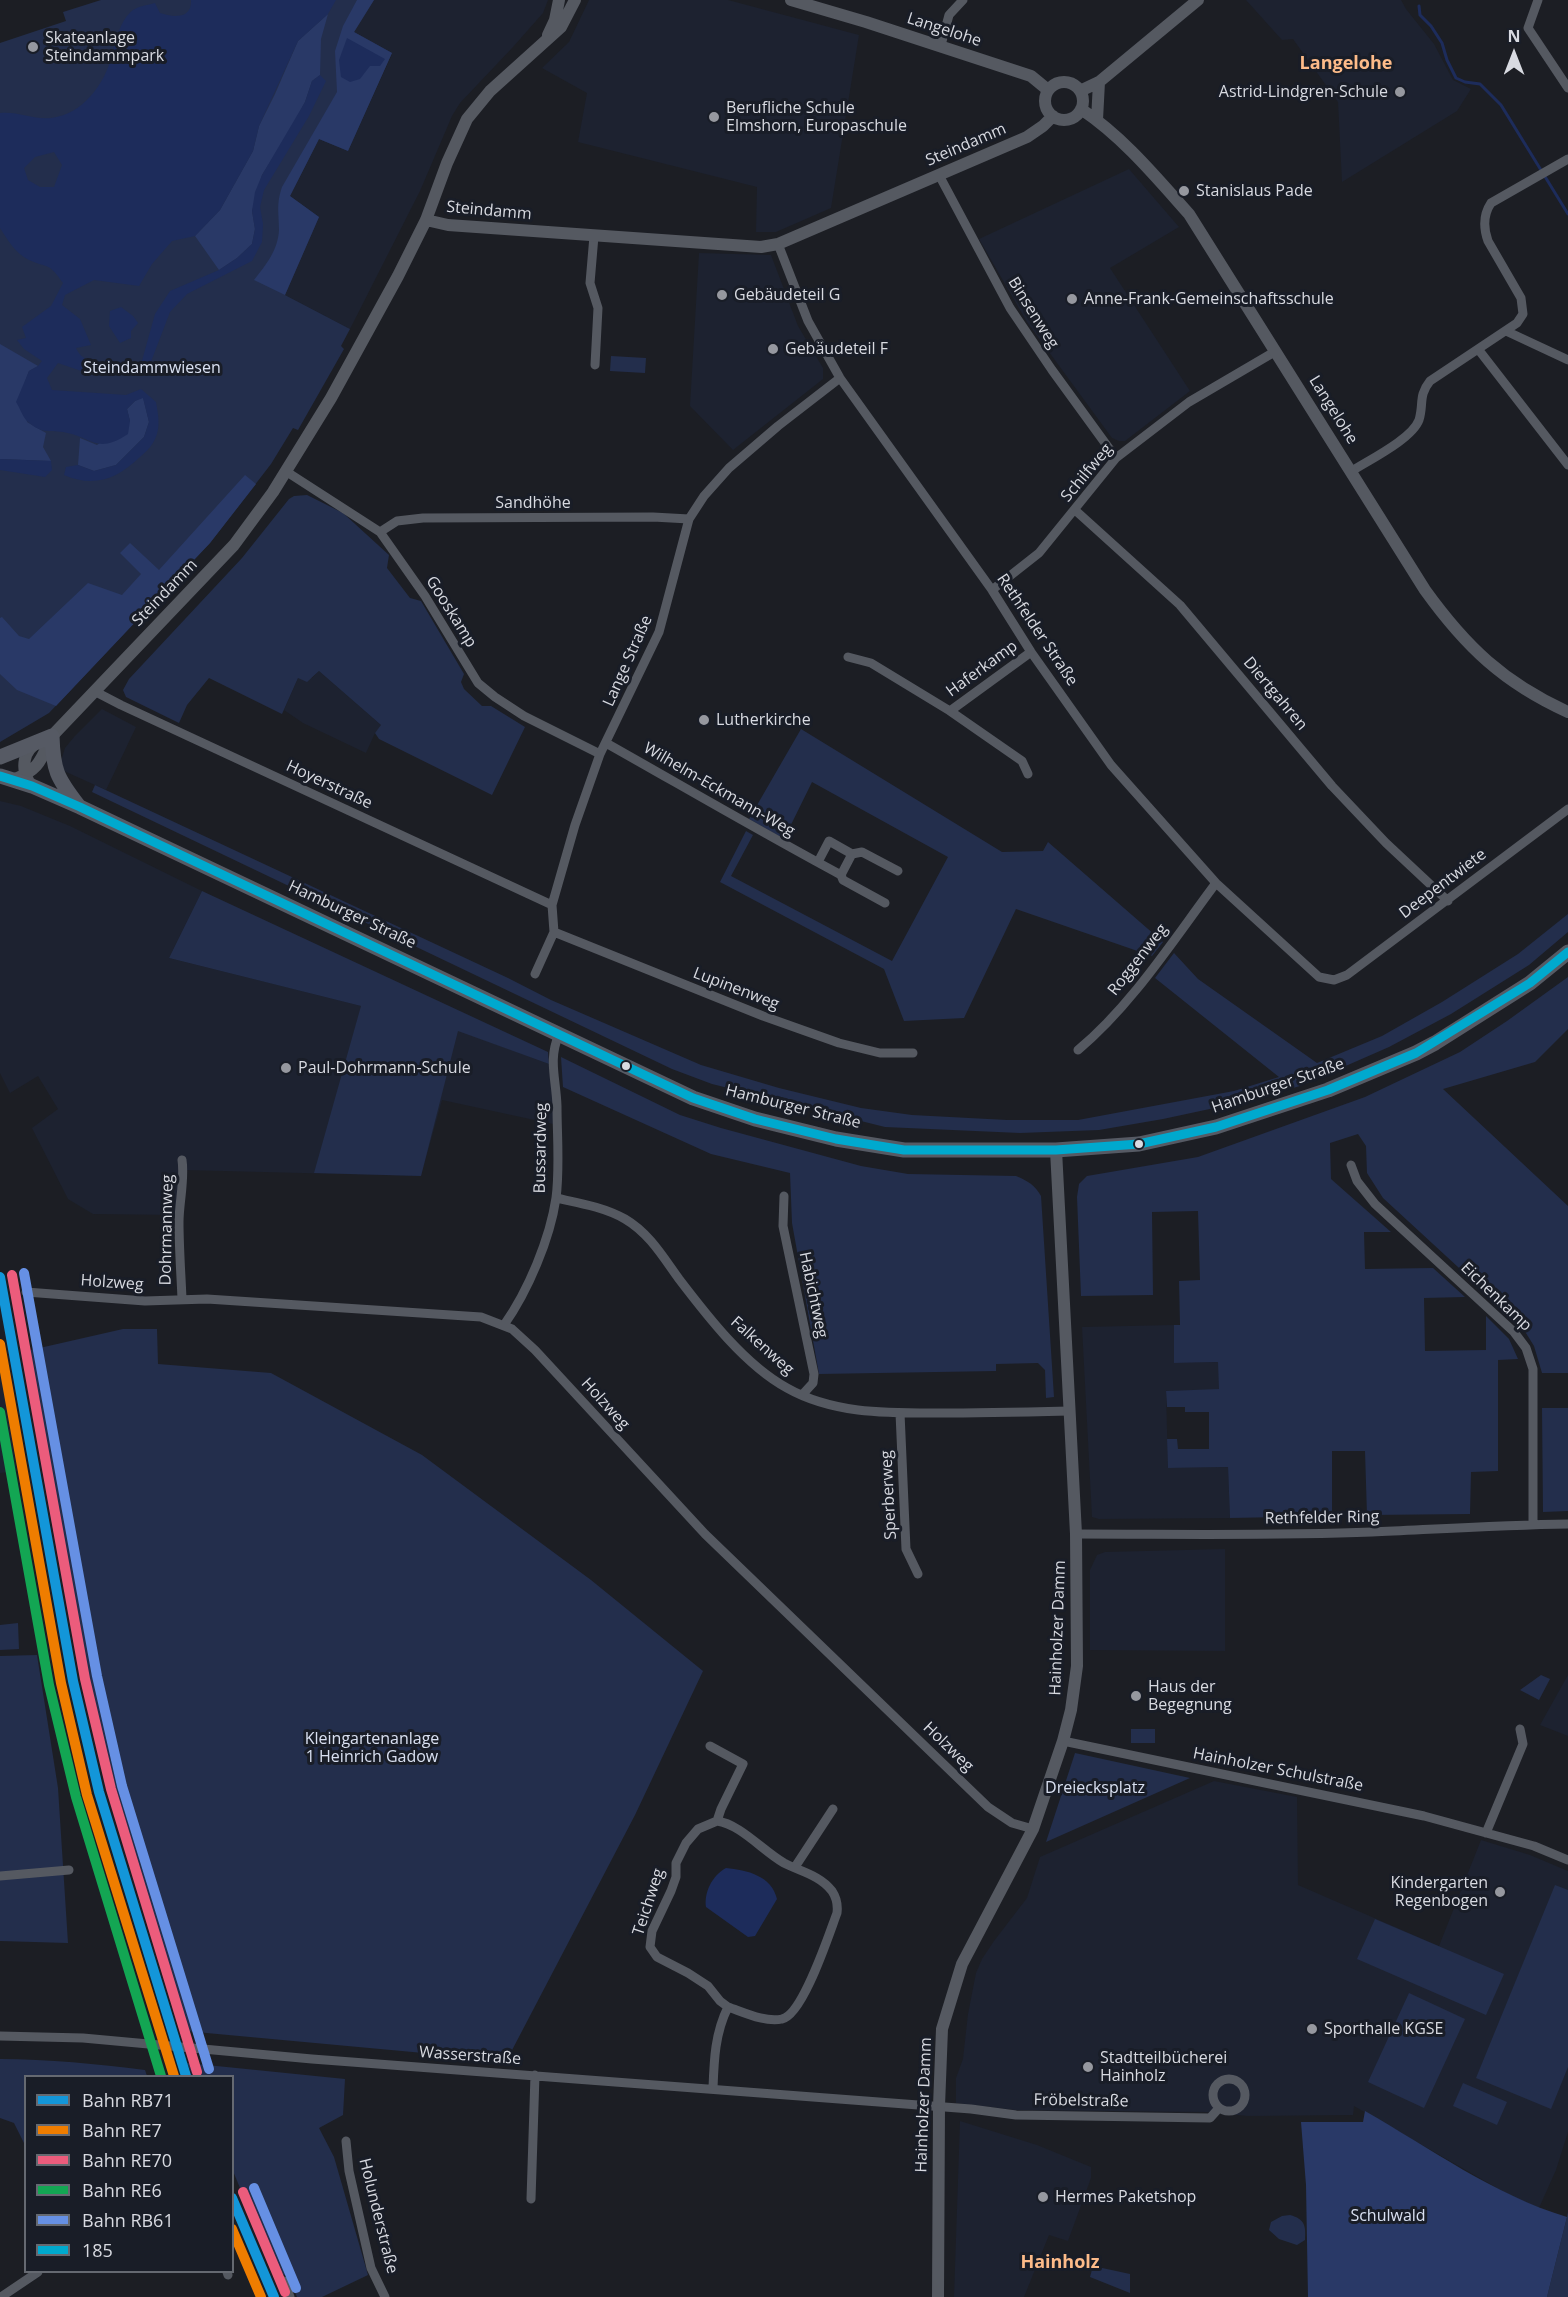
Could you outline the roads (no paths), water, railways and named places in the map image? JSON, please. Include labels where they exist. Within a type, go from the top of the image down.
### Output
[{"type":"main road","points":[[0,757],[52,736],[53,764],[61,783],[80,807]]},
{"type":"main road","name":"Hamburger Straße","points":[[18,779],[704,1102],[755,1119],[837,1139],[904,1150],[1056,1150],[1139,1144],[1216,1127],[1328,1090],[1435,1043],[1530,983],[1568,952]]},
{"type":"street","points":[[546,42],[555,20],[559,0]]},
{"type":"street","name":"Langelohe","points":[[791,0],[941,45],[1031,76],[1048,90]]},
{"type":"street","points":[[941,45],[949,15],[963,0]]},
{"type":"street","points":[[1080,91],[1099,82],[1198,0]]},
{"type":"street","points":[[1538,0],[1528,28],[1568,88]]},
{"type":"street","points":[[426,220],[447,163],[467,119],[490,91],[561,27],[574,2]]},
{"type":"street","points":[[1065,82],[1080,91],[1083,103],[1081,109],[1068,120],[1053,116],[1046,107],[1048,90],[1058,83],[1065,82]]},
{"type":"street","points":[[1097,120],[1099,82]]},
{"type":"street","name":"Langelohe","points":[[1081,109],[1097,120],[1155,175],[1189,214],[1425,590],[1462,637],[1476,653],[1512,681],[1535,696],[1568,712]]},
{"type":"street","name":"Steindamm","points":[[18,779],[26,756],[33,745],[52,736],[234,544],[287,472],[331,398],[426,220],[448,225],[761,247],[778,244],[1027,137],[1053,116]]},
{"type":"street","points":[[1352,471],[1415,428],[1424,388],[1430,381],[1517,323],[1523,314],[1521,298],[1484,232],[1486,212],[1491,203],[1568,159]]},
{"type":"street","name":"Binsenweg","points":[[939,175],[1010,308],[1116,458]]},
{"type":"street","points":[[594,236],[590,283],[598,308],[595,365]]},
{"type":"street","name":"Rethfelder Straße","points":[[778,244],[808,321],[840,378],[992,590],[1031,652],[1111,765],[1216,883],[1319,977],[1335,980]]},
{"type":"street","points":[[1506,332],[1568,360]]},
{"type":"street","points":[[1478,350],[1568,465]]},
{"type":"street","name":"Schilfweg","points":[[992,590],[1039,553],[1116,458],[1189,402],[1276,351]]},
{"type":"street","name":"Lange Straße","points":[[535,974],[554,932],[552,905],[575,825],[600,754],[659,632],[689,519],[704,496],[729,468],[840,378]]},
{"type":"street","name":"Gooskamp","points":[[287,472],[380,532],[425,596],[478,683],[524,716],[600,754]]},
{"type":"street","name":"Diertgahren","points":[[1076,510],[1186,611],[1332,786],[1386,843],[1448,901]]},
{"type":"street","name":"Sandhöhe","points":[[380,532],[397,521],[423,518],[653,517],[689,519]]},
{"type":"street","name":"Haferkamp","points":[[950,711],[1031,652]]},
{"type":"street","name":"Haferkamp","points":[[848,657],[871,663],[950,711],[1022,761],[1028,774]]},
{"type":"street","name":"Hoyerstraße","points":[[94,691],[552,905]]},
{"type":"street","name":"Wilhelm-Eckmann-Weg","points":[[606,743],[841,875],[843,880],[885,903]]},
{"type":"street","name":"Deepentwiete","points":[[1335,980],[1347,975],[1448,901],[1568,809]]},
{"type":"street","points":[[818,862],[829,842],[852,854],[862,852],[898,871]]},
{"type":"street","points":[[841,875],[852,854]]},
{"type":"street","name":"Roggenweg","points":[[1078,1050],[1108,1022],[1216,883]]},
{"type":"street","name":"Lupinenweg","points":[[554,932],[763,1016],[839,1043],[880,1053],[914,1053]]},
{"type":"street","name":"Bussardweg","points":[[504,1325],[523,1294],[549,1227],[556,1198],[556,1096],[552,1057],[559,1034]]},
{"type":"street","name":"Hainholzer Damm","points":[[938,2297],[939,2106],[942,2030],[962,1964],[1033,1829],[1063,1741],[1071,1710],[1077,1666],[1076,1534],[1056,1150]]},
{"type":"street","name":"Dohrmannweg","points":[[182,1160],[179,1221],[182,1299]]},
{"type":"street","name":"Eichenkamp","points":[[1351,1165],[1357,1181],[1375,1204],[1515,1332],[1526,1348],[1533,1370],[1533,1524]]},
{"type":"street","name":"Habichtweg","points":[[783,1196],[783,1226],[814,1374],[813,1383],[802,1395]]},
{"type":"street","name":"Falkenweg","points":[[556,1198],[614,1214],[644,1233],[727,1338],[774,1380],[802,1395],[862,1411],[900,1413],[1070,1411]]},
{"type":"street","name":"Holzweg","points":[[26,1292],[145,1301],[207,1299],[481,1317],[512,1329],[535,1350],[705,1534],[980,1799],[1012,1823],[1033,1829]]},
{"type":"street","name":"Sperberweg","points":[[900,1413],[906,1549],[918,1574]]},
{"type":"street","name":"Rethfelder Ring","points":[[1076,1534],[1236,1535],[1568,1524]]},
{"type":"street","points":[[1486,1833],[1522,1744],[1520,1729]]},
{"type":"street","name":"Hainholzer Schulstraße","points":[[1063,1741],[1391,1808],[1534,1846],[1568,1860]]},
{"type":"street","points":[[710,1746],[743,1764],[717,1821]]},
{"type":"street","points":[[795,1867],[833,1809]]},
{"type":"street","name":"Teichweg","points":[[717,1821],[731,1826],[784,1863],[823,1883],[832,1891],[838,1906],[809,1984],[795,2011],[785,2019],[769,2019],[728,2007],[708,1986],[657,1957],[650,1947],[652,1931],[671,1891],[676,1877],[676,1863],[686,1843],[698,1829],[717,1821]]},
{"type":"street","points":[[0,1876],[69,1870]]},
{"type":"street","points":[[713,2088],[716,2043],[719,2027],[728,2007]]},
{"type":"street","name":"Wasserstraße","points":[[0,2036],[83,2038],[312,2060],[939,2106]]},
{"type":"street","points":[[531,2199],[535,2075]]},
{"type":"street","name":"Fröbelstraße","points":[[939,2106],[1016,2115],[1210,2118],[1219,2108]]},
{"type":"street","name":"Holunderstraße","points":[[346,2142],[349,2171],[371,2268],[385,2297]]},
{"type":"street","points":[[1,2297],[35,2273]]},
{"type":"street","points":[[284,2281],[290,2297]]},
{"type":"waterway","points":[[1419,6],[1420,15],[1431,26],[1442,43],[1456,78],[1480,84],[1501,105],[1568,214]]},
{"type":"rail line","name":"RB61","points":[[24,1273],[97,1676],[122,1786],[209,2069]]},
{"type":"rail line","name":"RE70","points":[[12,1275],[85,1679],[111,1789],[197,2072]]},
{"type":"rail line","name":"RB71","points":[[0,1277],[73,1681],[99,1792],[186,2075]]},
{"type":"rail line","name":"RE7","points":[[0,1344],[61,1683],[87,1795],[174,2075]]},
{"type":"rail line","name":"RE6","points":[[0,1412],[49,1685],[76,1797],[161,2075]]},
{"type":"rail line","name":"RB61","points":[[254,2188],[296,2288]]},
{"type":"rail line","name":"RE70","points":[[243,2192],[285,2292]]},
{"type":"rail line","name":"RB71","points":[[234,2203],[274,2297]]},
{"type":"rail line","name":"RE7","points":[[234,2234],[261,2297]]},
{"type":"place","name":"Skateanlage Steindammpark","points":[[33,47]]},
{"type":"place","name":"Astrid-Lindgren-Schule","points":[[1400,92]]},
{"type":"place","name":"Berufliche Schule Elmshorn, Europaschule","points":[[714,117]]},
{"type":"place","name":"Stanislaus Pade","points":[[1184,191]]},
{"type":"place","name":"Gebäudeteil G","points":[[722,295]]},
{"type":"place","name":"Anne-Frank-Gemeinschaftsschule","points":[[1072,299]]},
{"type":"place","name":"Gebäudeteil F","points":[[773,349]]},
{"type":"place","name":"Lutherkirche","points":[[704,720]]},
{"type":"place","name":"Paul-Dohrmann-Schule","points":[[286,1068]]},
{"type":"place","name":"Haus der Begegnung","points":[[1136,1696]]},
{"type":"place","name":"Kindergarten Regenbogen","points":[[1500,1892]]},
{"type":"place","name":"Sporthalle KGSE","points":[[1312,2029]]},
{"type":"place","name":"Stadtteilbücherei Hainholz","points":[[1088,2067]]},
{"type":"place","name":"Hermes Paketshop","points":[[1043,2197]]},
{"type":"district","name":"Langelohe","points":[[1346,64]]},
{"type":"district","name":"Hainholz","points":[[1060,2263]]},
{"type":"park label","name":"Steindammwiesen","points":[[152,368]]},
{"type":"park label","name":"Kleingartenanlage 1 Heinrich Gadow","points":[[372,1748]]},
{"type":"park label","name":"Dreiecksplatz","points":[[1095,1788]]},
{"type":"park label","name":"Schulwald","points":[[1388,2216]]}]
